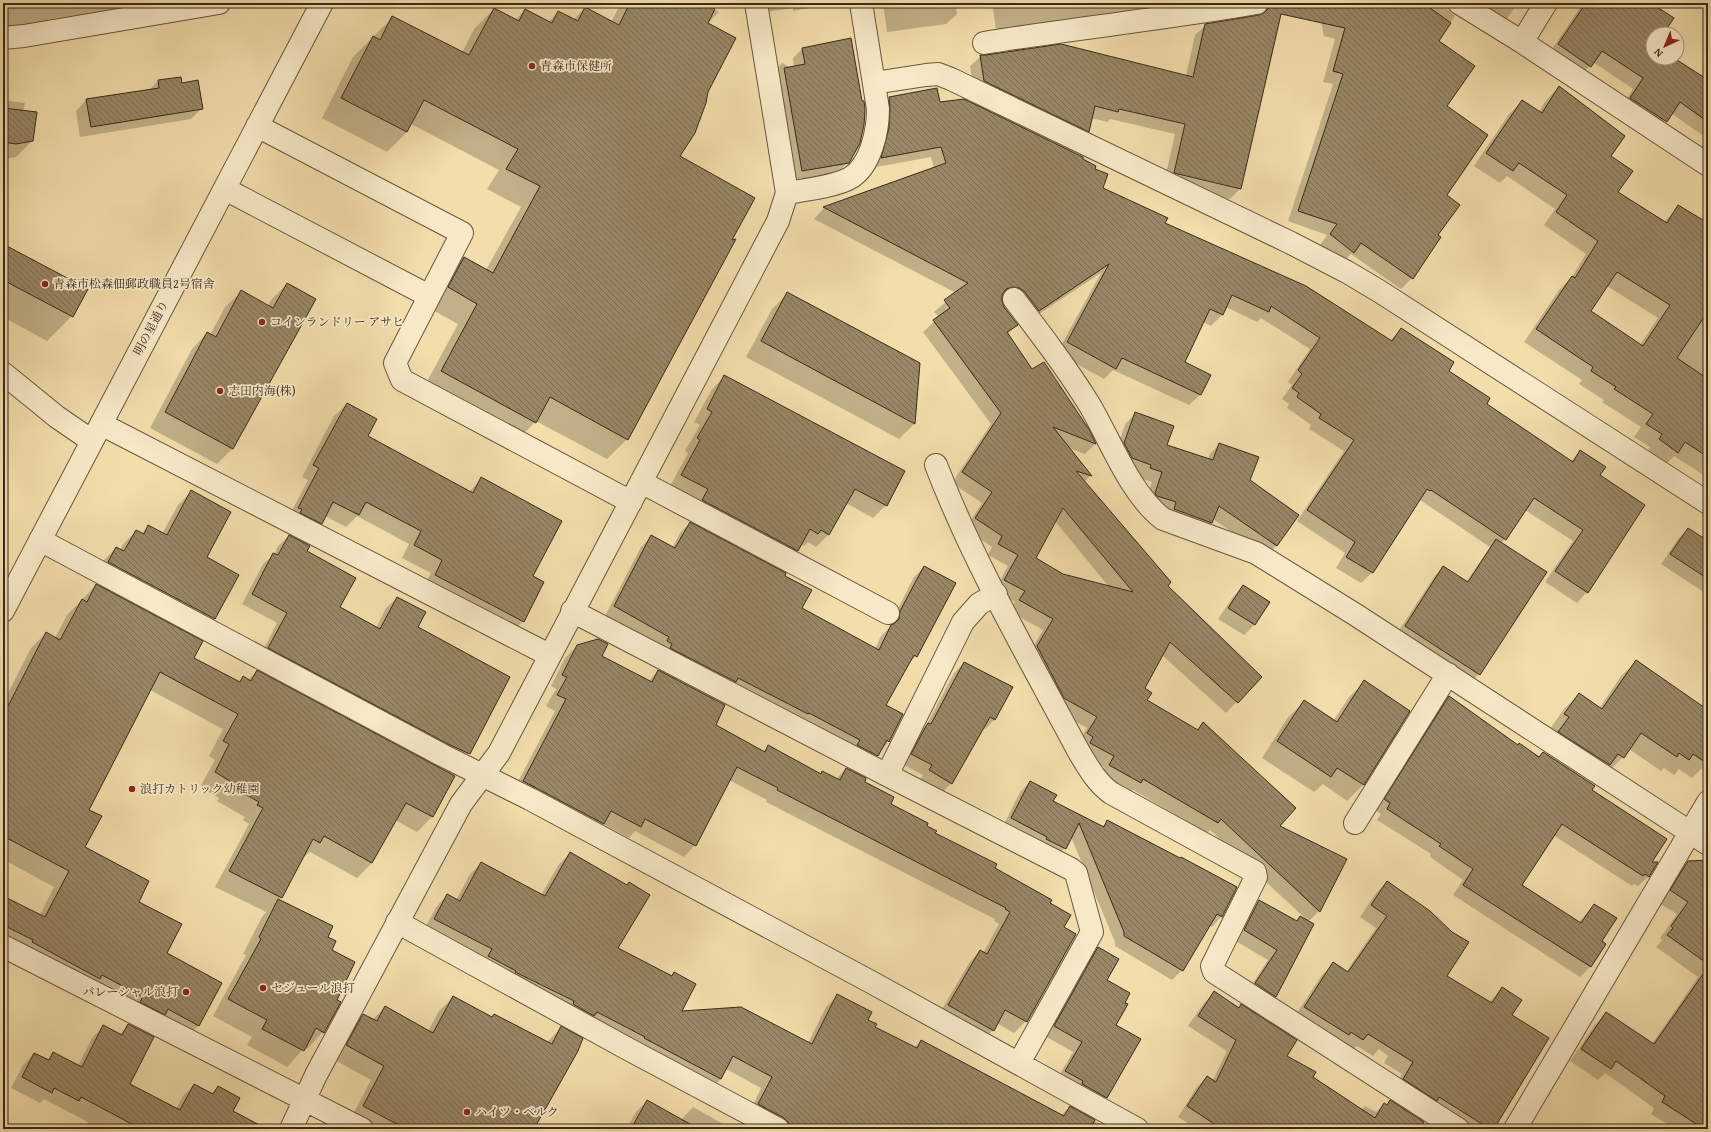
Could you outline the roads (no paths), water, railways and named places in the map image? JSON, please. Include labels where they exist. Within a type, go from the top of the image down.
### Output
[{"type":"street","points":[[3,38],[24,36],[219,3]]},
{"type":"street","name":"明の星通り","points":[[3,611],[322,3]]},
{"type":"street","points":[[291,1129],[304,1100],[396,922],[461,804],[472,787],[499,753],[572,611],[642,482],[778,221],[787,193],[756,3]]},
{"type":"street","points":[[787,193],[841,182],[850,178],[856,173],[869,153],[876,131],[878,109],[861,3]]},
{"type":"street","points":[[984,43],[1056,31],[1195,14],[1257,3]]},
{"type":"street","points":[[1459,3],[1522,42],[1708,165]]},
{"type":"street","points":[[1522,42],[1546,3]]},
{"type":"street","points":[[874,83],[938,74],[951,79],[1320,257],[1379,291],[1708,503]]},
{"type":"street","points":[[257,126],[462,233],[395,363],[402,380],[631,502]]},
{"type":"street","points":[[225,189],[429,296]]},
{"type":"street","points":[[1014,299],[1058,357],[1089,404],[1130,477],[1153,511],[1163,519],[1256,553],[1448,674],[1699,838]]},
{"type":"street","points":[[3,373],[57,417],[97,433],[549,655]]},
{"type":"street","points":[[936,465],[951,502],[996,594],[1092,774],[1102,786],[1111,792],[1255,872],[1256,877],[1212,966],[1214,972],[1458,1129]]},
{"type":"street","points":[[642,482],[888,614]]},
{"type":"street","points":[[40,540],[871,982],[1137,1129]]},
{"type":"street","points":[[887,775],[964,622],[979,604],[996,594]]},
{"type":"street","points":[[572,611],[887,775],[1071,868],[1076,874],[1092,932],[1020,1063]]},
{"type":"street","points":[[1355,824],[1448,674]]},
{"type":"street","points":[[1515,1129],[1699,838],[1708,802]]},
{"type":"street","points":[[396,922],[778,1129]]},
{"type":"street","points":[[3,946],[362,1129]]},
{"type":"place","name":"青森市保健所","points":[[532,66]]},
{"type":"place","name":"青森市松森佃郵政職員2号宿舎","points":[[45,284]]},
{"type":"place","name":"コインランドリー アサヒ","points":[[262,322]]},
{"type":"place","name":"志田内海(株)","points":[[220,391]]},
{"type":"place","name":"浪打カトリック幼稚園","points":[[132,789]]},
{"type":"place","name":"セジュール浪打","points":[[263,988]]},
{"type":"place","name":"パレーシャル浪打","points":[[186,992]]},
{"type":"place","name":"ハイツ・ベルク","points":[[467,1112]]}]
